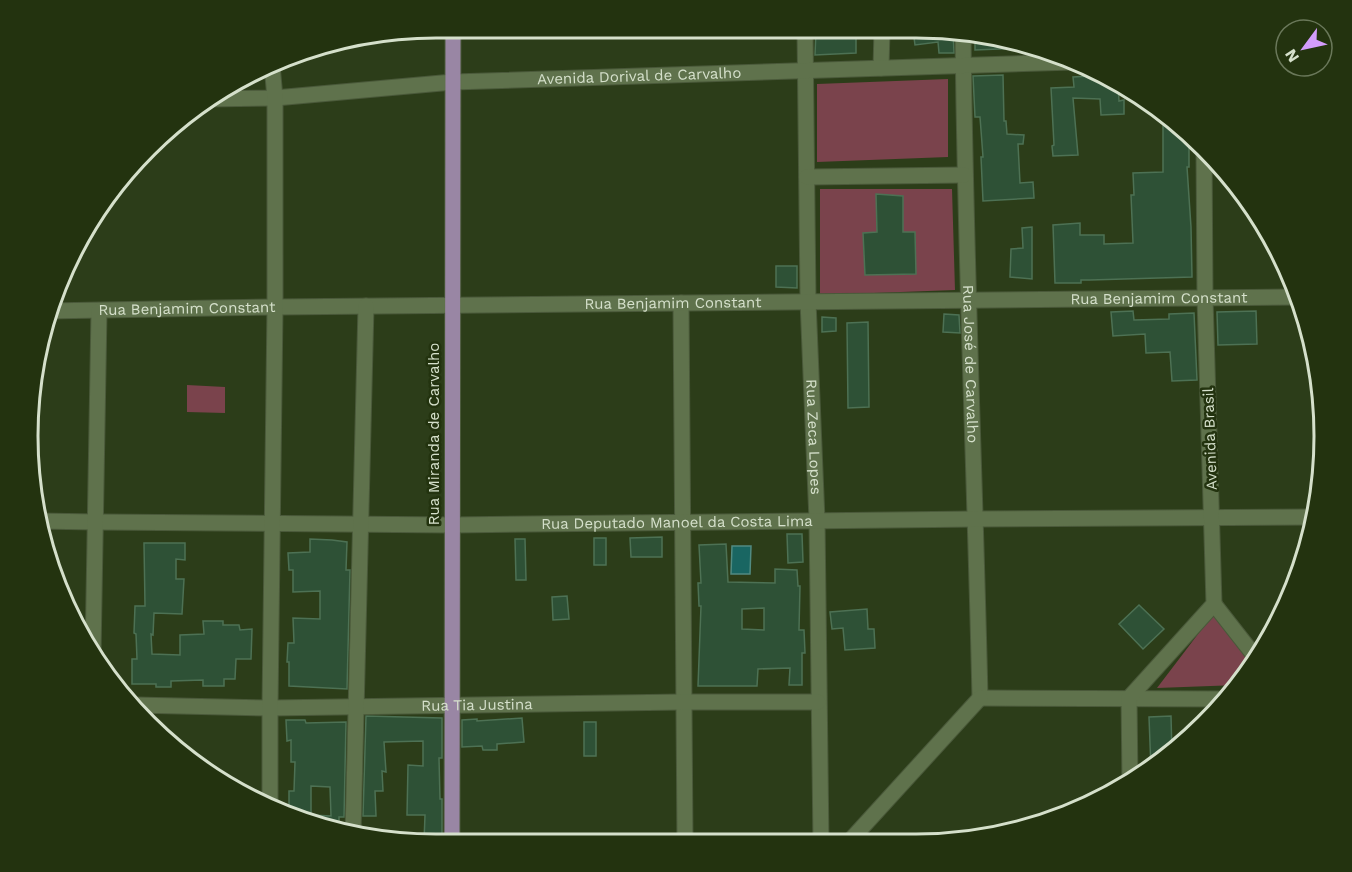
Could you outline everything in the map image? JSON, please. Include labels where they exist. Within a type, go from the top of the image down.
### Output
[{"type":"main road","name":"Rua Miranda de Carvalho","points":[[452,834],[453,38]]},
{"type":"street","name":"Rua Zeca Lopes","points":[[805,38],[808,302],[817,520],[821,834]]},
{"type":"street","points":[[881,68],[882,38]]},
{"type":"street","name":"Rua José de Carvalho","points":[[963,40],[964,175],[980,698]]},
{"type":"street","name":"Avenida Dorival de Carvalho","points":[[225,99],[275,98],[453,82],[1054,63]]},
{"type":"street","points":[[270,798],[275,307],[274,73]]},
{"type":"street","name":"Avenida Brasil","points":[[1204,160],[1205,298],[1214,604]]},
{"type":"street","points":[[807,177],[964,175]]},
{"type":"street","name":"Rua Benjamim Constant","points":[[58,311],[1289,297]]},
{"type":"street","points":[[681,303],[685,834]]},
{"type":"street","points":[[353,826],[366,306]]},
{"type":"street","points":[[93,639],[99,311]]},
{"type":"street","name":"Rua Deputado Manoel da Costa Lima","points":[[47,521],[452,525],[1306,517]]},
{"type":"street","points":[[1130,772],[1129,698],[1214,604],[1251,651]]},
{"type":"street","points":[[856,834],[980,698],[1216,699]]},
{"type":"street","name":"Rua Tia Justina","points":[[142,705],[270,708],[452,704],[818,702]]},
{"type":"shaded area","points":[[948,79],[948,157],[817,162],[817,84]]},
{"type":"shaded area","points":[[820,189],[952,189],[955,290],[820,295]]},
{"type":"shaded area","points":[[187,385],[225,387],[225,413],[187,412]]},
{"type":"shaded area","points":[[1215,616],[1247,658],[1232,679],[1227,685],[1157,688],[1211,617]]},
{"type":"water","points":[[732,546],[751,546],[750,574],[731,574]]},
{"type":"building","points":[[816,38],[856,38],[856,53],[815,55]]},
{"type":"building","points":[[914,38],[953,39],[954,53],[939,53],[938,42],[915,45]]},
{"type":"building","points":[[975,42],[1009,49],[975,50]]},
{"type":"building","points":[[1003,75],[1004,121],[1006,121],[1007,134],[1024,135],[1023,144],[1018,144],[1020,183],[1033,182],[1034,198],[983,201],[980,117],[975,117],[973,76]]},
{"type":"building","points":[[1086,76],[1119,93],[1119,101],[1124,100],[1124,114],[1101,115],[1100,99],[1073,98],[1078,155],[1053,156],[1051,88],[1074,87],[1073,77]]},
{"type":"building","points":[[1163,123],[1189,145],[1189,167],[1187,167],[1192,277],[1081,280],[1081,283],[1055,283],[1053,225],[1080,223],[1080,235],[1104,235],[1104,244],[1133,243],[1131,195],[1134,195],[1133,173],[1163,172]]},
{"type":"building","points":[[876,194],[903,196],[903,232],[915,232],[916,274],[865,275],[863,233],[877,232]]},
{"type":"building","points":[[1032,227],[1032,279],[1010,277],[1011,249],[1023,248],[1022,228]]},
{"type":"building","points":[[776,266],[797,266],[797,288],[776,287]]},
{"type":"building","points":[[1133,311],[1134,320],[1169,319],[1169,314],[1194,313],[1197,380],[1172,381],[1170,352],[1146,353],[1145,334],[1113,336],[1111,312]]},
{"type":"building","points":[[1256,311],[1257,344],[1218,345],[1217,312]]},
{"type":"building","points":[[944,314],[959,315],[960,333],[943,332]]},
{"type":"building","points":[[822,317],[836,318],[836,331],[822,332]]},
{"type":"building","points":[[868,322],[869,407],[848,408],[847,323]]},
{"type":"building","points":[[787,534],[802,534],[803,562],[788,563]]},
{"type":"building","points":[[662,537],[662,557],[631,557],[630,538]]},
{"type":"building","points":[[594,538],[606,538],[606,565],[594,565]]},
{"type":"building","points":[[310,539],[347,542],[346,570],[350,570],[347,689],[289,686],[288,643],[294,643],[293,618],[320,619],[320,591],[293,592],[293,570],[289,570],[288,553],[310,552]]},
{"type":"building","points":[[515,539],[525,539],[526,580],[516,580]]},
{"type":"building","points":[[144,543],[185,543],[185,560],[176,559],[176,579],[184,579],[182,614],[154,613],[153,635],[151,634],[152,654],[180,655],[180,635],[204,634],[203,621],[223,621],[223,625],[239,625],[240,630],[252,629],[251,659],[236,659],[235,679],[224,679],[224,686],[203,686],[203,680],[171,681],[171,687],[156,687],[156,684],[132,684],[132,659],[137,659],[136,634],[134,633],[135,606],[145,606]]},
{"type":"building","points":[[726,544],[728,582],[775,583],[775,569],[797,570],[798,586],[800,586],[799,630],[804,630],[805,653],[802,653],[802,685],[789,685],[790,668],[758,669],[757,686],[698,686],[701,606],[699,606],[698,583],[701,583],[699,545]],"holes":[[[764,608],[764,630],[742,629],[742,609]]]},
{"type":"building","points":[[567,596],[569,619],[553,620],[552,597]]},
{"type":"building","points":[[1139,605],[1164,629],[1143,649],[1119,624]]},
{"type":"building","points":[[867,609],[868,629],[874,629],[875,648],[845,650],[843,628],[832,629],[830,612]]},
{"type":"building","points":[[366,716],[442,718],[442,758],[439,758],[442,834],[424,834],[425,815],[407,815],[408,765],[423,766],[423,741],[384,742],[386,772],[382,771],[383,791],[375,791],[376,816],[363,816]]},
{"type":"building","points":[[1171,716],[1172,742],[1151,758],[1149,717]]},
{"type":"building","points":[[522,718],[524,742],[497,744],[497,750],[483,750],[482,746],[462,747],[462,720]]},
{"type":"building","points":[[286,720],[305,720],[306,723],[346,722],[344,817],[339,817],[339,822],[315,815],[331,816],[330,787],[311,786],[311,814],[289,806],[289,791],[294,791],[295,762],[291,762],[291,740],[287,741]]},
{"type":"building","points":[[584,722],[596,722],[596,756],[584,756]]}]
